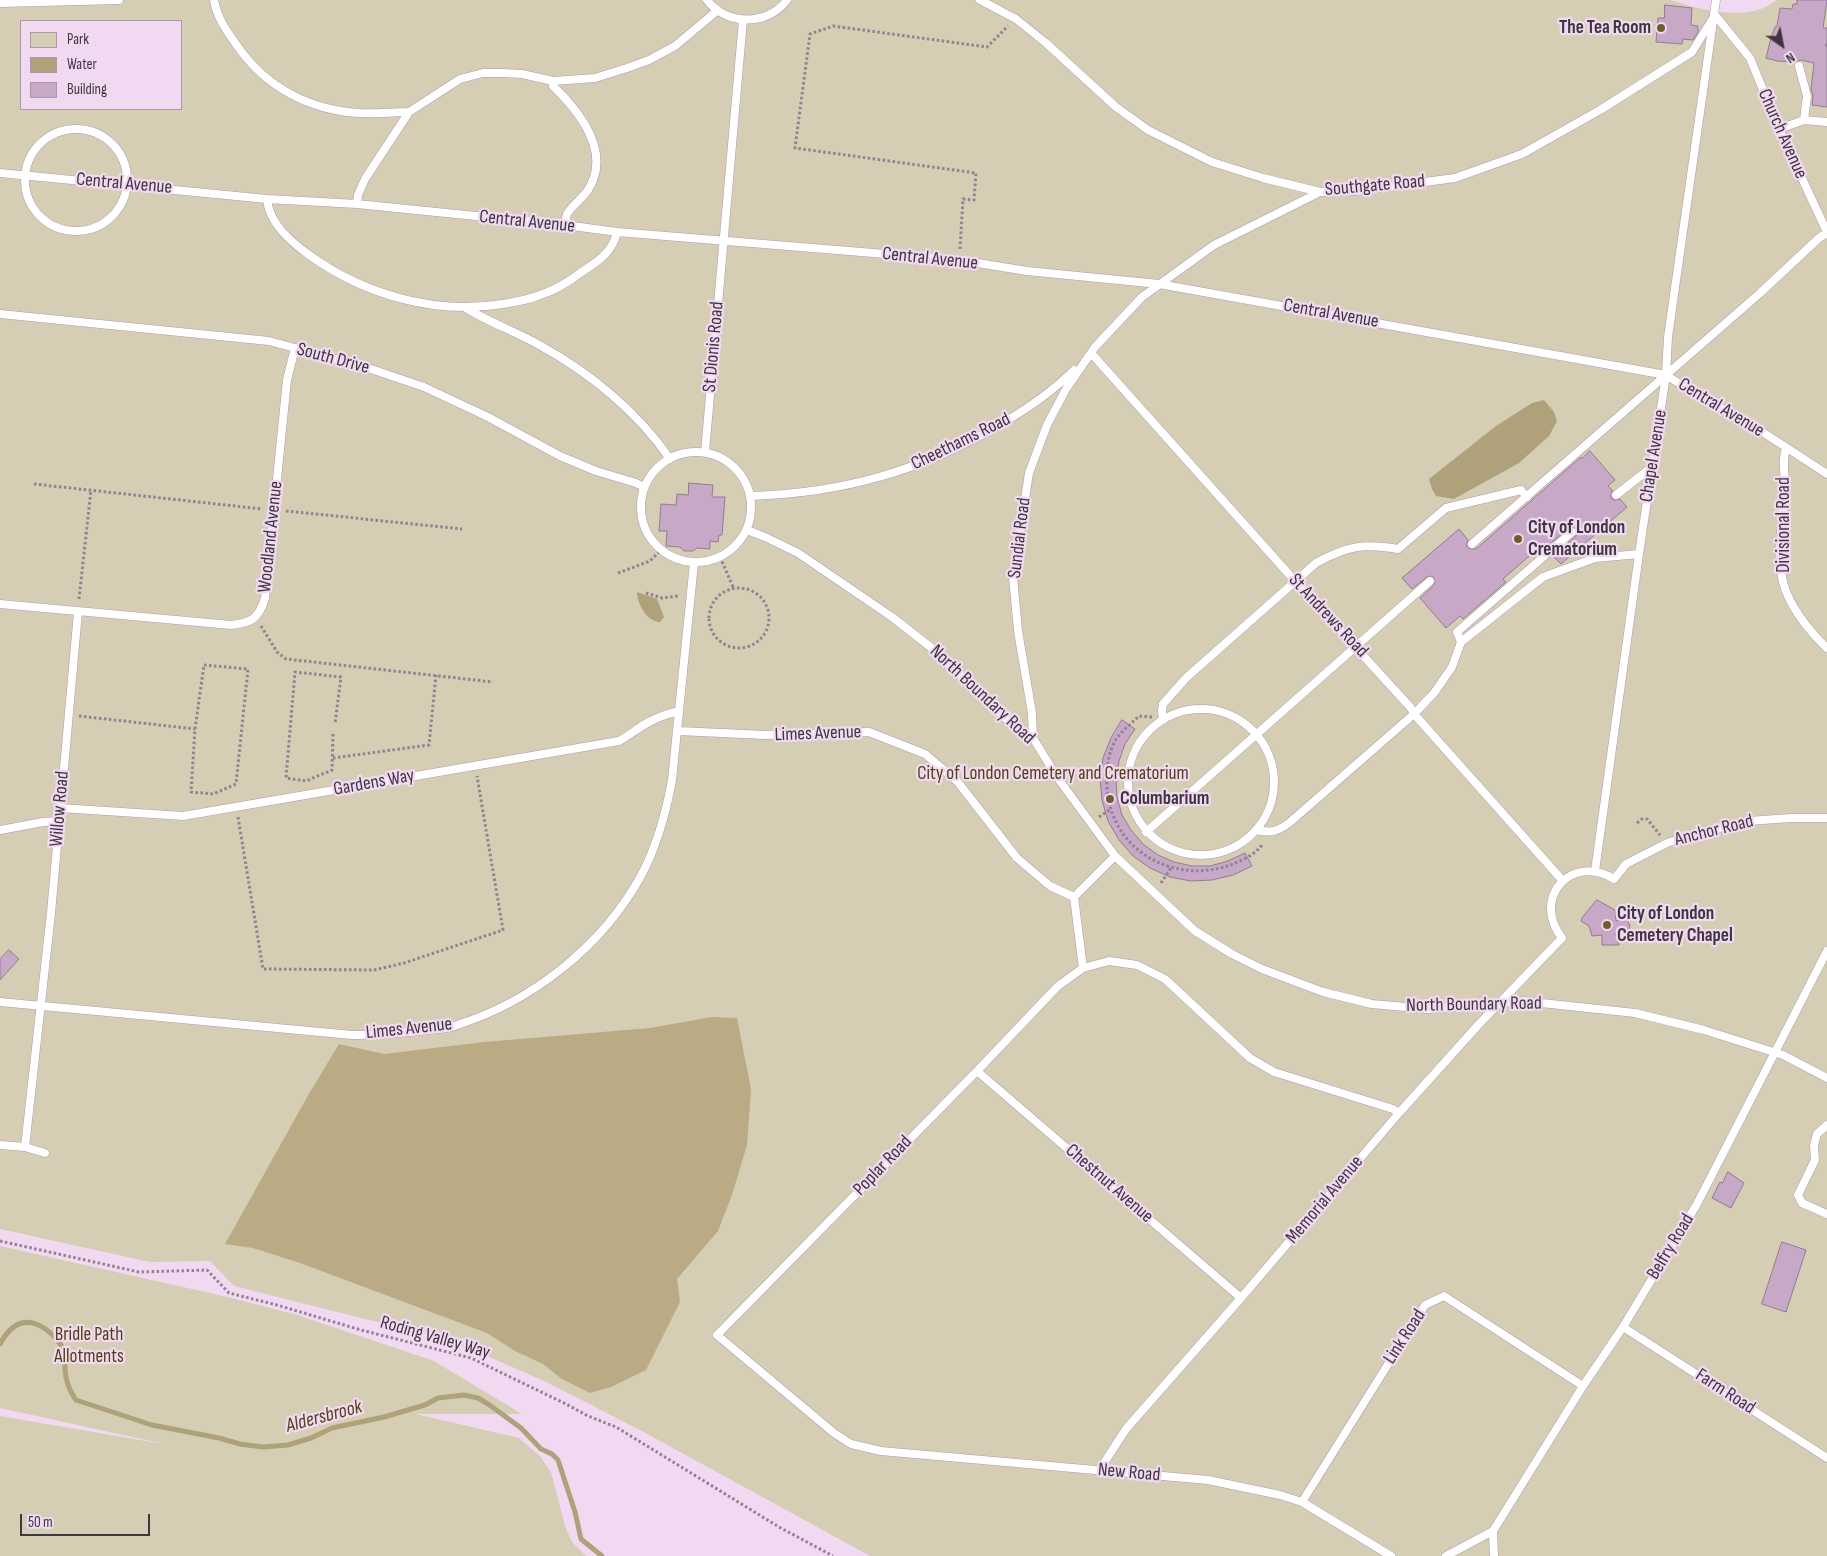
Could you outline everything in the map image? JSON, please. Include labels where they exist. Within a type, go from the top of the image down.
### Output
[{"type":"lane","points":[[0,3],[119,0]]},
{"type":"lane","points":[[214,0],[224,27],[250,64],[272,83],[296,98],[328,109],[359,113],[409,112]]},
{"type":"lane","points":[[707,0],[718,10],[743,20],[758,19],[772,14],[787,0]]},
{"type":"lane","name":"Southgate Road","points":[[980,0],[1016,19],[1046,42],[1116,107],[1148,130],[1212,162],[1263,178],[1320,192],[1357,191],[1455,178],[1522,154],[1600,110],[1692,52],[1715,13]]},
{"type":"lane","name":"Chapel Avenue","points":[[1595,871],[1666,375],[1668,337],[1716,0]]},
{"type":"lane","points":[[358,204],[358,195],[364,179],[409,112],[460,79],[483,73],[522,74],[553,82],[595,78],[649,60],[675,46],[718,10]]},
{"type":"lane","name":"Church Avenue","points":[[1715,13],[1750,58],[1778,129],[1827,233]]},
{"type":"lane","name":"St Dionis Road","points":[[705,452],[743,20]]},
{"type":"lane","points":[[1799,66],[1807,96],[1804,120]]},
{"type":"lane","points":[[553,82],[553,86],[583,120],[592,138],[596,152],[594,178],[588,190],[567,214],[566,225]]},
{"type":"lane","points":[[1778,129],[1804,120],[1827,122]]},
{"type":"lane","points":[[68,129],[85,129],[102,135],[115,145],[124,160],[128,176],[126,193],[119,208],[108,221],[93,229],[76,231],[59,228],[45,220],[33,208],[26,192],[25,176],[29,159],[39,145],[52,134],[68,129]]},
{"type":"lane","name":"Central Avenue","points":[[0,173],[267,199],[358,204],[566,225],[616,232],[959,260],[1027,271],[1159,284],[1666,375],[1697,395],[1746,422],[1827,474]]},
{"type":"lane","points":[[1091,353],[1142,297],[1214,245],[1320,192]]},
{"type":"lane","points":[[267,199],[268,209],[278,225],[297,246],[326,267],[367,288],[412,302],[466,308],[540,296],[569,282],[602,259],[615,241],[616,232]]},
{"type":"lane","points":[[1472,544],[1759,294],[1819,238],[1827,233]]},
{"type":"lane","points":[[466,308],[481,318],[540,345],[585,373],[628,410],[663,448],[670,459]]},
{"type":"lane","name":"South Drive","points":[[0,314],[269,341],[362,366],[424,387],[488,417],[560,456],[596,471],[644,487]]},
{"type":"lane","name":"Woodland Avenue","points":[[0,604],[232,625],[246,623],[256,616],[261,610],[265,598],[287,380],[295,348]]},
{"type":"lane","name":"Cheethams Road","points":[[751,496],[820,490],[869,480],[926,462],[976,439],[1028,408],[1060,384],[1091,353]]},
{"type":"lane","name":"St Andrews Road","points":[[1091,353],[1295,581],[1356,646],[1563,881]]},
{"type":"lane","name":"Sundial Road","points":[[1033,738],[1032,712],[1018,631],[1013,577],[1029,473],[1046,425],[1066,389],[1091,353]]},
{"type":"lane","name":"Divisional Road","points":[[1786,449],[1783,457],[1785,486],[1780,546],[1784,582],[1795,608],[1805,624],[1827,648]]},
{"type":"lane","points":[[705,452],[721,457],[735,467],[745,480],[751,496],[751,515],[747,530],[739,543],[728,553],[712,561],[694,563],[681,561],[661,550],[649,538],[643,526],[640,506],[644,487],[653,472],[670,459],[685,453],[705,452]]},
{"type":"lane","points":[[1616,495],[1652,467]]},
{"type":"lane","points":[[1162,720],[1164,704],[1186,678],[1316,563],[1332,554],[1355,546],[1398,549],[1446,508],[1521,490],[1527,496]]},
{"type":"lane","name":"North Boundary Road","points":[[747,530],[798,553],[892,617],[940,655],[1014,726],[1033,738],[1057,777],[1115,856],[1195,931],[1232,954],[1262,969],[1323,992],[1372,1004],[1428,1009],[1523,1002],[1636,1013],[1704,1030],[1783,1055],[1827,1078]]},
{"type":"lane","points":[[1461,642],[1457,632],[1572,532]]},
{"type":"lane","points":[[1256,830],[1268,832],[1278,830],[1289,823],[1414,714],[1434,694],[1452,667],[1461,642],[1543,577],[1595,558],[1639,554]]},
{"type":"lane","points":[[679,711],[694,563]]},
{"type":"lane","points":[[1146,832],[1430,581]]},
{"type":"lane","name":"Willow Road","points":[[25,1147],[41,1006],[78,612]]},
{"type":"lane","points":[[1201,709],[1221,712],[1240,720],[1256,734],[1267,751],[1273,771],[1273,792],[1268,812],[1256,830],[1241,843],[1222,852],[1202,856],[1181,853],[1162,845],[1146,832],[1134,814],[1128,793],[1128,772],[1134,752],[1146,734],[1162,720],[1181,712],[1201,709]]},
{"type":"lane","name":"Limes Avenue","points":[[0,1002],[352,1035],[394,1035],[453,1026],[496,1010],[540,986],[581,953],[615,916],[642,874],[655,844],[666,809],[678,731],[679,711]]},
{"type":"lane","name":"Gardens Way","points":[[60,808],[183,816],[619,741],[629,736],[641,726],[679,711]]},
{"type":"lane","name":"Limes Avenue","points":[[678,731],[766,735],[869,732],[925,754],[957,781],[1017,858],[1050,886],[1074,897]]},
{"type":"lane","name":"Anchor Road","points":[[1595,871],[1614,879],[1626,864],[1667,843],[1748,821],[1827,818]]},
{"type":"lane","points":[[0,830],[59,820]]},
{"type":"lane","points":[[1115,856],[1074,897],[1083,968],[1108,961],[1137,965],[1165,979],[1250,1058],[1274,1072],[1393,1109],[1399,1113]]},
{"type":"lane","points":[[1563,881],[1573,874],[1583,871],[1595,871]]},
{"type":"lane","name":"Memorial Avenue","points":[[1103,1471],[1104,1463],[1126,1429],[1399,1113],[1499,1003],[1562,938],[1551,920],[1550,909],[1556,889],[1563,881]]},
{"type":"lane","name":"Belfry Road","points":[[1493,1531],[1583,1386],[1623,1327],[1697,1204],[1827,951]]},
{"type":"lane","name":"Poplar Road","points":[[851,1444],[834,1433],[717,1335],[1058,986],[1083,968]]},
{"type":"lane","name":"Chestnut Avenue","points":[[977,1070],[1241,1298]]},
{"type":"lane","points":[[1827,1125],[1817,1134],[1814,1144],[1815,1160],[1798,1196],[1802,1203],[1827,1214]]},
{"type":"lane","points":[[0,1145],[25,1147],[45,1153]]},
{"type":"lane","name":"Link Road","points":[[1302,1502],[1425,1305],[1444,1296],[1583,1386]]},
{"type":"lane","name":"Farm Road","points":[[1623,1327],[1827,1458]]},
{"type":"lane","name":"New Road","points":[[851,1444],[881,1451],[1208,1480],[1302,1502],[1391,1556]]},
{"type":"lane","points":[[1446,1556],[1493,1531],[1494,1556]]},
{"type":"path","points":[[959,260],[963,199],[974,200],[976,173],[795,148],[810,34],[833,26],[987,47],[1016,19]]},
{"type":"path","points":[[34,484],[462,529]]},
{"type":"path","points":[[78,612],[91,490]]},
{"type":"path","points":[[618,573],[650,561],[661,550]]},
{"type":"path","points":[[720,557],[734,589]]},
{"type":"path","points":[[744,588],[753,592],[761,598],[769,615],[768,625],[758,641],[740,648],[730,647],[721,642],[714,635],[710,626],[711,606],[716,598],[724,592],[734,589],[744,588]]},
{"type":"path","points":[[646,592],[662,598],[691,594]]},
{"type":"path","points":[[256,616],[277,652],[286,660],[493,682]]},
{"type":"path","points":[[204,665],[248,669],[236,784],[213,794],[191,792],[195,729],[204,665]]},
{"type":"path","points":[[333,734],[332,770],[306,780],[286,778],[295,672],[341,677],[335,724]]},
{"type":"path","points":[[332,758],[429,744],[436,675]]},
{"type":"path","points":[[68,714],[195,729]]},
{"type":"path","points":[[1123,731],[1139,716]]},
{"type":"path","points":[[236,807],[263,969],[374,970],[404,963],[503,930],[475,765]]},
{"type":"path","points":[[1105,812],[1111,809]]},
{"type":"path","points":[[1637,823],[1642,819],[1647,819],[1667,843]]},
{"type":"path","points":[[1239,862],[1259,850]]},
{"type":"path","points":[[1167,876],[1171,868]]},
{"type":"path","name":"Roding Valley Way","points":[[0,1241],[140,1272],[207,1270],[229,1293],[471,1358],[588,1416],[616,1426],[779,1527],[833,1556]]},
{"type":"green space","name":"City of London Cemetery and Crematorium","points":[[0,0],[1671,0],[1710,10],[1739,13],[1765,7],[1776,0],[1827,0],[1827,1556],[870,1556],[640,1430],[544,1381],[453,1341],[234,1286],[210,1261],[150,1262],[0,1229]]},
{"type":"green space","name":"Bridle Path Allotments","points":[[0,1246],[219,1295],[294,1314],[434,1361],[522,1414],[416,1414],[519,1438],[540,1456],[551,1472],[565,1526],[572,1542],[586,1556],[0,1556],[0,1416],[169,1445],[0,1408]]},
{"type":"shaded area","points":[[712,1017],[737,1018],[751,1089],[747,1145],[732,1195],[718,1231],[677,1279],[680,1302],[646,1370],[611,1387],[590,1393],[562,1379],[543,1364],[515,1351],[487,1333],[300,1263],[253,1248],[225,1244],[339,1044],[384,1054],[484,1042],[650,1028]]},
{"type":"water","points":[[1544,400],[1554,412],[1557,421],[1549,436],[1519,463],[1454,499],[1436,496],[1429,479],[1496,426],[1532,403]]},
{"type":"water","points":[[637,592],[657,599],[664,617],[660,622],[651,619],[644,612]]},
{"type":"building","points":[[1797,0],[1827,0],[1823,28],[1827,28],[1827,107],[1812,105],[1813,96],[1811,89],[1814,63],[1800,60],[1795,62],[1777,61],[1766,58],[1771,38],[1777,26],[1780,8],[1792,9],[1793,4],[1797,4]]},
{"type":"building","points":[[1665,5],[1692,8],[1691,25],[1698,26],[1698,32],[1693,40],[1683,39],[1682,44],[1656,42],[1658,18],[1664,18]]},
{"type":"building","name":"City of London Crematorium","points":[[1590,451],[1615,480],[1608,486],[1613,491],[1611,498],[1614,500],[1620,499],[1627,507],[1561,564],[1553,556],[1576,536],[1577,529],[1570,527],[1546,547],[1543,544],[1503,579],[1506,582],[1463,619],[1460,616],[1446,628],[1420,598],[1434,585],[1434,578],[1431,576],[1427,577],[1412,589],[1402,578],[1459,529],[1468,540],[1467,547],[1476,549]]},
{"type":"building","points":[[689,483],[713,485],[712,497],[725,497],[722,535],[719,535],[718,542],[710,541],[710,549],[697,548],[693,551],[684,551],[680,547],[666,546],[667,531],[659,531],[661,504],[676,505],[677,494],[688,495]]},
{"type":"building","name":"Columbarium","points":[[1122,720],[1135,729],[1125,744],[1119,761],[1116,779],[1117,797],[1122,815],[1131,830],[1143,844],[1158,855],[1174,862],[1192,866],[1210,866],[1228,861],[1245,853],[1252,866],[1233,875],[1212,880],[1191,881],[1170,877],[1150,868],[1133,856],[1119,840],[1108,821],[1102,800],[1100,779],[1103,758],[1111,738]]},
{"type":"building","name":"City of London Cemetery Chapel","points":[[1597,900],[1615,910],[1616,921],[1626,917],[1630,926],[1627,935],[1615,933],[1619,945],[1602,945],[1602,935],[1592,936],[1589,926],[1581,921]]},
{"type":"building","points":[[9,950],[19,959],[0,980],[0,959]]},
{"type":"building","points":[[1728,1172],[1744,1183],[1731,1208],[1712,1198],[1720,1182],[1722,1183]]},
{"type":"building","points":[[1782,1242],[1806,1250],[1786,1312],[1762,1304]]},
{"type":"waterway","name":"Aldersbrook","points":[[0,1344],[16,1326],[33,1323],[50,1333],[65,1351],[66,1377],[76,1400],[152,1425],[240,1444],[263,1447],[288,1445],[311,1438],[332,1428],[384,1417],[425,1405],[438,1398],[464,1395],[478,1398],[521,1428],[541,1449],[552,1454],[558,1460],[575,1512],[581,1539],[602,1556]]},
{"type":"place","name":"The Tea Room","points":[[1661,28]]},
{"type":"place","name":"City of London Crematorium","points":[[1518,539]]},
{"type":"place","name":"Columbarium","points":[[1110,799]]},
{"type":"place","name":"City of London Cemetery Chapel","points":[[1607,925]]}]
